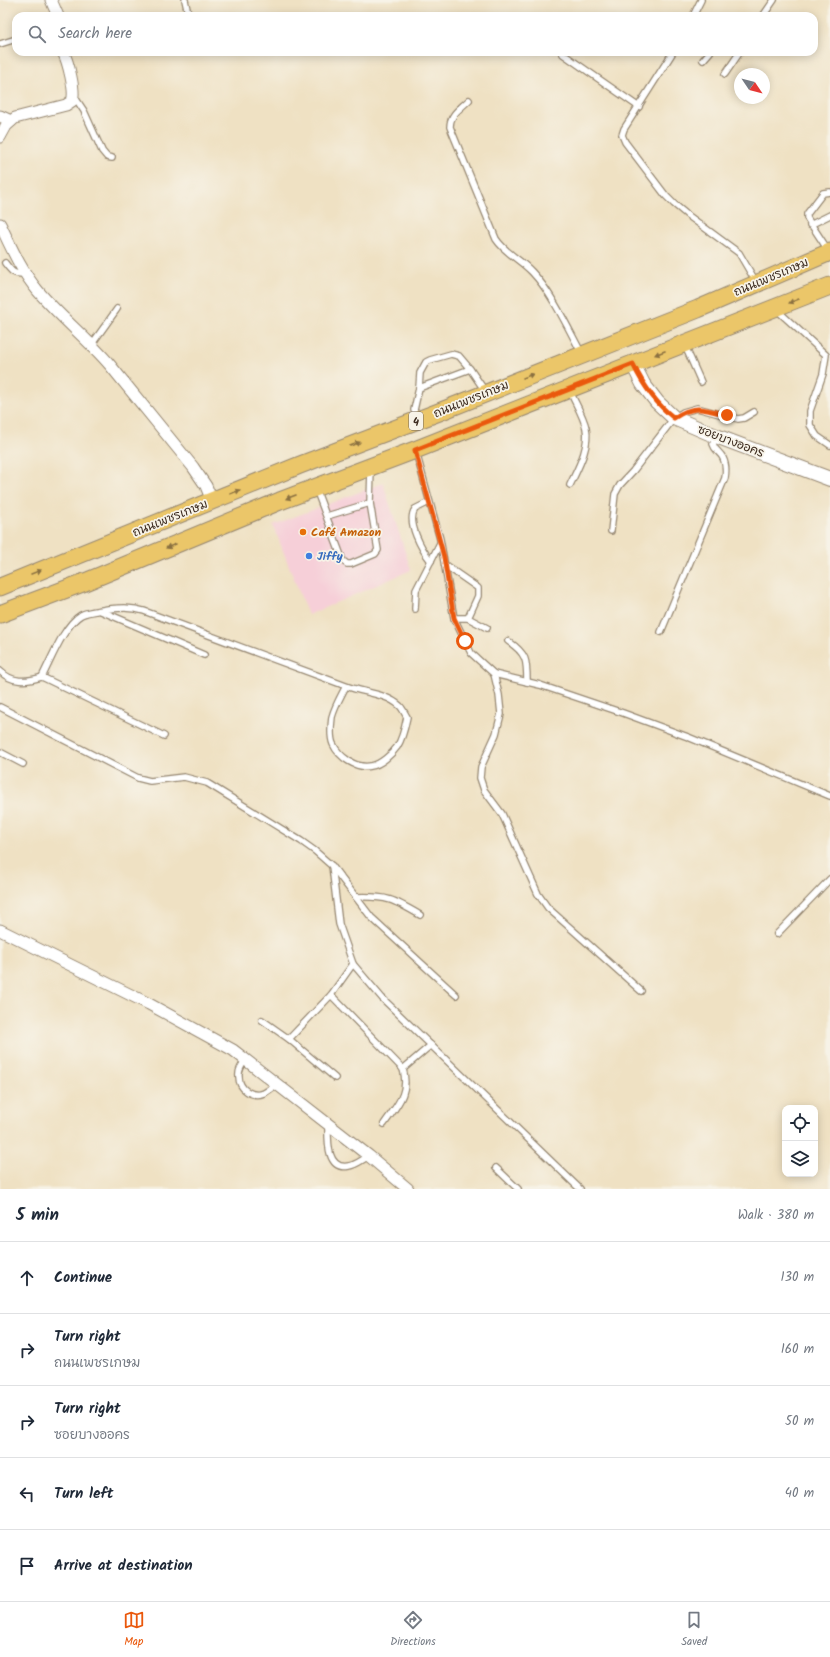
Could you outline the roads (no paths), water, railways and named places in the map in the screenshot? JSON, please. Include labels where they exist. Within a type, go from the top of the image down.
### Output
[{"type":"main road","name":"ถนนเพชรเกษม","points":[[0,587],[212,501],[698,309],[830,252]]},
{"type":"main road","name":"4","points":[[0,614],[371,466],[830,286]]},
{"type":"street","points":[[51,0],[56,12]]},
{"type":"street","points":[[0,137],[10,121],[66,105],[72,100],[74,96],[65,56]]},
{"type":"street","points":[[0,116],[10,121]]},
{"type":"street","points":[[0,224],[25,272],[51,305],[92,344],[133,393],[193,467],[206,486],[212,501]]},
{"type":"street","name":"ซอยบางออคร","points":[[633,364],[643,384],[657,402],[674,418],[716,436],[830,479]]},
{"type":"street","points":[[0,930],[149,1004],[233,1050],[369,1156],[408,1189]]},
{"type":"lane","points":[[185,0],[188,12]]},
{"type":"lane","points":[[694,12],[701,0]]},
{"type":"lane","points":[[766,12],[774,0]]},
{"type":"lane","points":[[0,44],[12,41]]},
{"type":"lane","points":[[566,56],[639,107]]},
{"type":"lane","points":[[671,56],[624,129],[622,135],[625,142],[666,196],[686,214],[739,252],[756,283]]},
{"type":"lane","points":[[703,60],[706,56]]},
{"type":"lane","points":[[725,74],[737,56]]},
{"type":"lane","points":[[74,96],[78,101],[102,151],[106,157],[112,158]]},
{"type":"lane","points":[[469,100],[452,116],[450,120],[450,127],[496,239],[501,247],[532,271],[543,284],[582,354]]},
{"type":"lane","points":[[830,192],[824,192],[820,196],[807,214],[806,218],[830,252]]},
{"type":"lane","points":[[810,225],[830,215]]},
{"type":"lane","points":[[5,263],[13,274],[25,272]]},
{"type":"lane","points":[[775,308],[828,355],[810,411],[810,425],[817,436],[830,445]]},
{"type":"lane","points":[[92,344],[117,309]]},
{"type":"lane","points":[[685,344],[701,382]]},
{"type":"lane","points":[[417,420],[414,410],[420,388],[421,367],[430,360],[455,354],[463,360],[486,393]]},
{"type":"lane","points":[[420,388],[470,369]]},
{"type":"lane","points":[[569,389],[586,429],[586,439],[581,461],[570,485]]},
{"type":"lane","points":[[611,531],[615,494],[620,485],[633,471],[674,418],[683,412],[697,408],[738,419],[744,418],[754,412]]},
{"type":"lane","points":[[661,632],[725,478],[726,469],[723,458],[716,452],[713,444],[716,436]]},
{"type":"lane","points":[[415,450],[440,543],[454,618],[471,653],[494,674],[527,682],[623,713],[688,737],[830,796]]},
{"type":"lane","points":[[316,488],[344,561],[347,564],[350,564],[375,554],[378,550],[370,503],[371,466]]},
{"type":"lane","points":[[429,502],[415,509],[412,517],[421,546],[431,561]]},
{"type":"lane","points":[[326,516],[370,503]]},
{"type":"lane","points":[[415,609],[416,590],[440,543]]},
{"type":"lane","points":[[445,565],[478,588],[478,596],[468,618]]},
{"type":"lane","points":[[42,677],[68,628],[80,616],[101,610],[123,607],[134,608],[346,686],[389,699],[400,707],[407,717],[404,731],[397,746],[384,760],[371,766],[359,765],[344,758],[333,744],[331,731],[332,716],[346,686]]},
{"type":"lane","points":[[101,610],[204,655]]},
{"type":"lane","points":[[454,618],[468,618],[487,628]]},
{"type":"lane","points":[[508,641],[523,653],[527,664],[527,682]]},
{"type":"lane","points":[[0,671],[4,675],[14,680],[22,681],[42,677],[164,736]]},
{"type":"lane","points":[[494,674],[499,695],[501,714],[496,734],[481,767],[480,778],[484,790],[502,814],[538,894],[548,908],[641,991]]},
{"type":"lane","points":[[0,707],[138,778],[150,781],[184,777],[207,783],[301,841],[332,866],[371,917],[456,995]]},
{"type":"lane","points":[[0,752],[23,764]]},
{"type":"lane","points":[[332,866],[339,924],[353,964],[382,998],[580,1189]]},
{"type":"lane","points":[[777,934],[830,879]]},
{"type":"lane","points":[[356,897],[377,896],[391,899],[420,915]]},
{"type":"lane","points":[[289,1039],[331,995],[353,964]]},
{"type":"lane","points":[[331,995],[403,1069],[406,1079],[403,1095],[384,1124]]},
{"type":"lane","points":[[262,1020],[289,1039],[335,1078]]},
{"type":"lane","points":[[403,1069],[431,1045]]},
{"type":"lane","points":[[246,1059],[240,1067],[238,1076],[240,1083],[246,1092],[254,1094],[263,1093],[277,1084]]},
{"type":"lane","points":[[328,1124],[328,1146],[331,1157],[336,1164],[344,1167],[351,1166],[369,1156]]},
{"type":"lane","points":[[496,1168],[518,1189]]},
{"type":"place","name":"Café Amazon","points":[[303,532]]},
{"type":"place","name":"Jiffy","points":[[309,556]]}]
